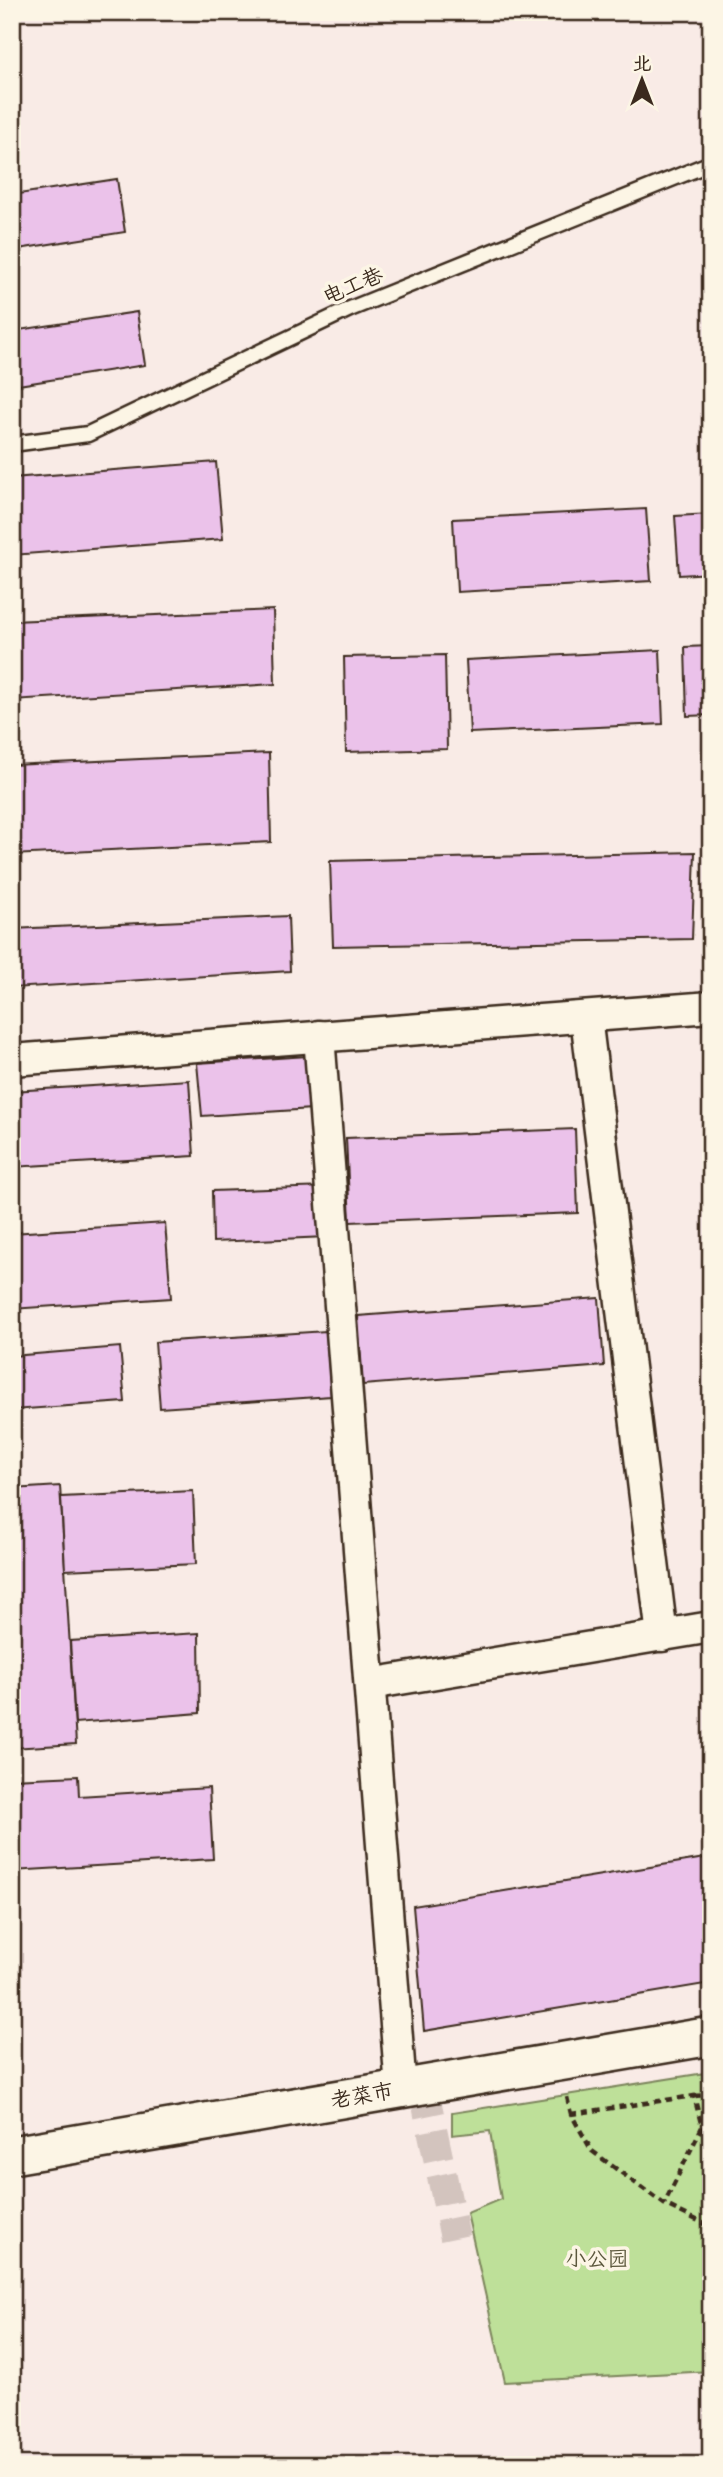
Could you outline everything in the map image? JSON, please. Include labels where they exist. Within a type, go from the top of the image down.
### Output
[{"type":"street","points":[[12,1060],[711,1007]]},
{"type":"street","points":[[586,1017],[662,1636]]},
{"type":"street","points":[[319,1036],[401,2089]]},
{"type":"street","points":[[370,1685],[711,1627]]},
{"type":"street","name":"老菜市","points":[[12,2155],[711,2036]]},
{"type":"lane","name":"电工巷","points":[[12,444],[88,434],[350,309],[711,163]]},
{"type":"path","points":[[559,2063],[571,2114],[592,2151],[664,2204],[711,2227]]},
{"type":"path","points":[[571,2114],[711,2095]]},
{"type":"path","points":[[664,2204],[702,2127],[694,2096]]},
{"type":"green space","name":"小公园","points":[[711,2072],[711,2371],[505,2382],[467,2213],[501,2199],[490,2131],[452,2135],[452,2113]]},
{"type":"building","points":[[117,179],[125,232],[12,250],[12,195]]},
{"type":"building","points":[[137,312],[145,365],[12,386],[12,331]]},
{"type":"building","points":[[216,462],[223,539],[12,555],[12,478]]},
{"type":"building","points":[[646,509],[651,581],[457,592],[453,519]]},
{"type":"building","points":[[711,514],[711,573],[679,575],[675,516]]},
{"type":"building","points":[[273,610],[275,684],[12,700],[12,621]]},
{"type":"building","points":[[711,646],[711,715],[687,716],[685,647]]},
{"type":"building","points":[[660,650],[663,724],[470,733],[466,660]]},
{"type":"building","points":[[445,655],[447,749],[346,752],[344,657]]},
{"type":"building","points":[[269,753],[271,842],[12,855],[12,765]]},
{"type":"building","points":[[695,852],[692,939],[333,946],[330,861]]},
{"type":"building","points":[[288,916],[290,971],[12,988],[12,929]]},
{"type":"building","points":[[308,1056],[312,1109],[202,1116],[197,1063]]},
{"type":"building","points":[[189,1080],[194,1156],[12,1167],[12,1091]]},
{"type":"building","points":[[575,1129],[578,1213],[350,1222],[346,1138]]},
{"type":"building","points":[[327,1187],[327,1237],[213,1242],[212,1191]]},
{"type":"building","points":[[165,1223],[171,1298],[12,1309],[12,1233]]},
{"type":"building","points":[[599,1298],[604,1366],[363,1385],[358,1316]]},
{"type":"building","points":[[326,1331],[331,1396],[160,1408],[155,1342]]},
{"type":"building","points":[[120,1347],[125,1402],[12,1410],[12,1356]]},
{"type":"building","points":[[60,1486],[76,1744],[12,1748],[12,1489]]},
{"type":"building","points":[[193,1491],[196,1564],[65,1570],[61,1497]]},
{"type":"building","points":[[199,1633],[200,1713],[75,1723],[70,1641]]},
{"type":"building","points":[[78,1776],[79,1796],[209,1788],[213,1859],[12,1871],[12,1779]]},
{"type":"building","points":[[711,1857],[711,1983],[424,2031],[413,1906]]},
{"type":"tunnel","points":[[423,2086],[455,2238]]}]
